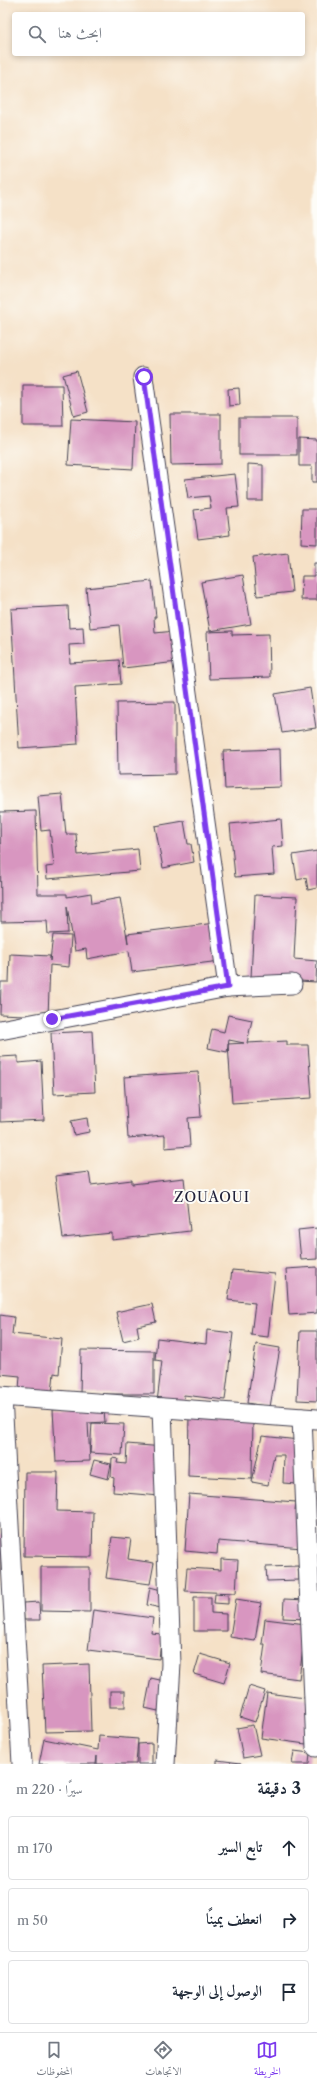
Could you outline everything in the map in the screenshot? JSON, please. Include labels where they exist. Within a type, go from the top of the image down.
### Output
[{"type":"street","points":[[144,377],[228,987]]},
{"type":"street","points":[[0,1030],[228,987],[292,984]]},
{"type":"street","points":[[22,1764],[1,1396],[310,1419],[316,1747]]},
{"type":"street","points":[[162,1408],[171,1664],[165,1764]]},
{"type":"building","points":[[77,371],[88,412],[74,416],[63,375]]},
{"type":"building","points":[[23,385],[62,385],[63,426],[23,426]]},
{"type":"building","points":[[239,388],[240,405],[229,406],[228,389]]},
{"type":"building","points":[[170,414],[221,414],[221,464],[171,465]]},
{"type":"building","points":[[239,418],[297,418],[297,455],[239,455]]},
{"type":"building","points":[[71,419],[135,422],[133,469],[68,465]]},
{"type":"building","points":[[299,439],[317,440],[317,482],[312,482],[312,466],[299,466]]},
{"type":"building","points":[[248,464],[263,465],[263,501],[248,501]]},
{"type":"building","points":[[235,474],[239,507],[227,508],[230,535],[198,539],[194,510],[211,508],[209,496],[188,498],[185,479]]},
{"type":"building","points":[[302,509],[317,509],[317,544],[301,543]]},
{"type":"building","points":[[288,553],[292,592],[257,596],[253,557]]},
{"type":"building","points":[[314,563],[317,563],[317,600],[301,600],[302,576],[314,576]]},
{"type":"building","points":[[243,575],[251,624],[210,631],[201,582]]},
{"type":"building","points":[[152,581],[156,617],[154,617],[155,633],[175,631],[178,662],[123,668],[119,625],[90,628],[86,588]]},
{"type":"building","points":[[68,606],[69,628],[83,627],[84,644],[69,645],[70,663],[119,660],[121,684],[75,687],[78,744],[19,748],[11,609]]},
{"type":"building","points":[[232,631],[232,635],[269,634],[270,677],[209,679],[207,632]]},
{"type":"building","points":[[310,688],[316,728],[282,733],[275,694]]},
{"type":"building","points":[[175,702],[175,774],[118,775],[117,703]]},
{"type":"building","points":[[280,749],[281,787],[225,789],[223,751]]},
{"type":"building","points":[[62,794],[66,834],[76,834],[78,855],[138,849],[140,871],[47,879],[46,867],[54,866],[50,830],[41,831],[38,796]]},
{"type":"building","points":[[36,811],[38,894],[67,894],[67,897],[91,893],[92,903],[120,898],[128,943],[127,934],[215,923],[220,961],[132,972],[129,951],[87,959],[86,949],[75,951],[67,906],[68,933],[48,934],[47,921],[1,922],[0,812]]},
{"type":"building","points":[[281,819],[283,846],[272,847],[274,874],[235,877],[230,824]]},
{"type":"building","points":[[184,821],[188,844],[191,844],[194,862],[163,868],[155,826]]},
{"type":"building","points":[[317,851],[317,888],[308,890],[306,878],[297,880],[293,855]]},
{"type":"building","points":[[255,895],[297,897],[294,959],[317,961],[316,982],[251,978]]},
{"type":"building","points":[[53,935],[71,936],[69,967],[50,965],[48,1016],[0,1014],[1,982],[9,982],[10,954],[50,956],[50,961]]},
{"type":"building","points":[[228,1015],[252,1020],[247,1043],[287,1041],[287,1045],[308,1045],[312,1098],[232,1103],[228,1045],[227,1052],[208,1048],[212,1029],[224,1032]],"holes":[[[229,1040],[244,1043],[228,1044]]]},
{"type":"building","points":[[92,1031],[95,1092],[54,1094],[51,1033]]},
{"type":"building","points":[[18,1056],[18,1063],[41,1061],[44,1120],[0,1122],[0,1057]]},
{"type":"building","points":[[198,1072],[201,1117],[188,1118],[190,1146],[165,1148],[165,1135],[128,1138],[124,1077]]},
{"type":"building","points":[[87,1118],[89,1132],[74,1135],[71,1121]]},
{"type":"building","points":[[89,1172],[91,1185],[132,1180],[132,1184],[184,1178],[190,1231],[112,1240],[112,1233],[63,1238],[55,1176]]},
{"type":"building","points":[[317,1228],[317,1259],[301,1260],[298,1230]]},
{"type":"building","points":[[317,1267],[317,1313],[289,1315],[286,1269]]},
{"type":"building","points":[[232,1270],[275,1274],[268,1337],[251,1335],[255,1303],[228,1300]]},
{"type":"building","points":[[152,1304],[156,1322],[137,1326],[139,1337],[123,1341],[116,1312]]},
{"type":"building","points":[[0,1315],[14,1317],[12,1334],[62,1339],[59,1374],[54,1373],[52,1393],[19,1389],[20,1376],[0,1374]]},
{"type":"building","points":[[207,1330],[233,1333],[225,1400],[184,1395],[183,1405],[157,1402],[162,1361],[155,1360],[157,1338],[206,1344]]},
{"type":"building","points":[[300,1331],[317,1331],[317,1401],[297,1400]]},
{"type":"building","points":[[256,1344],[280,1348],[270,1407],[247,1403]]},
{"type":"building","points":[[81,1350],[154,1351],[154,1394],[80,1394]]},
{"type":"building","points":[[87,1408],[104,1410],[105,1422],[88,1423],[90,1461],[56,1462],[53,1410]]},
{"type":"building","points":[[189,1414],[253,1419],[252,1479],[188,1476]]},
{"type":"building","points":[[92,1423],[124,1424],[122,1455],[90,1453]]},
{"type":"building","points":[[262,1436],[299,1440],[297,1484],[283,1483],[284,1455],[274,1455],[268,1485],[252,1482]]},
{"type":"building","points":[[127,1444],[164,1447],[160,1496],[113,1492],[114,1478],[111,1477],[112,1458],[118,1459],[117,1463],[126,1464]]},
{"type":"building","points":[[94,1460],[111,1464],[108,1479],[90,1474]]},
{"type":"building","points":[[25,1472],[58,1472],[57,1511],[93,1512],[92,1557],[24,1556]]},
{"type":"building","points":[[189,1494],[296,1502],[295,1510],[305,1511],[302,1548],[218,1541],[217,1554],[185,1551]]},
{"type":"building","points":[[0,1534],[6,1536],[1,1572],[0,1572]]},
{"type":"building","points":[[112,1537],[131,1539],[128,1559],[154,1563],[150,1584],[106,1578]]},
{"type":"building","points":[[221,1559],[238,1560],[236,1593],[185,1591],[187,1568],[221,1570]]},
{"type":"building","points":[[298,1566],[299,1580],[267,1581],[266,1567]]},
{"type":"building","points":[[41,1567],[90,1567],[90,1612],[41,1611]]},
{"type":"building","points":[[150,1587],[165,1591],[161,1608],[147,1605]]},
{"type":"building","points":[[215,1594],[228,1595],[228,1604],[214,1603]]},
{"type":"building","points":[[194,1597],[211,1597],[211,1613],[226,1614],[226,1631],[194,1631]]},
{"type":"building","points":[[236,1599],[261,1603],[255,1641],[230,1637]]},
{"type":"building","points":[[284,1599],[306,1600],[306,1619],[283,1618]]},
{"type":"building","points":[[39,1602],[40,1620],[24,1620],[23,1603]]},
{"type":"building","points":[[93,1610],[153,1618],[151,1633],[162,1634],[159,1659],[88,1650]]},
{"type":"building","points":[[265,1619],[306,1624],[299,1679],[261,1674],[265,1644],[262,1644]]},
{"type":"building","points":[[200,1654],[230,1663],[224,1683],[194,1674]]},
{"type":"building","points":[[89,1664],[91,1731],[45,1732],[42,1666]]},
{"type":"building","points":[[151,1678],[164,1681],[158,1711],[145,1708]]},
{"type":"building","points":[[249,1686],[265,1691],[255,1722],[240,1717]]},
{"type":"building","points":[[110,1691],[125,1691],[125,1707],[110,1707]]},
{"type":"building","points":[[267,1693],[312,1699],[306,1744],[261,1738]]},
{"type":"building","points":[[253,1725],[260,1755],[243,1758],[237,1728]]},
{"type":"building","points":[[99,1736],[138,1739],[136,1764],[97,1764],[97,1756],[96,1764],[39,1764],[44,1739],[98,1750]]},
{"type":"building","points":[[152,1743],[152,1764],[138,1764],[138,1744]]},
{"type":"building","points":[[294,1751],[310,1753],[309,1764],[292,1764]]},
{"type":"building","points":[[217,1760],[241,1763],[241,1764],[217,1764]]},
{"type":"district","name":"ZOUAOUI","points":[[212,1197]]},
{"type":"route","points":[[52,1019],[228,987],[144,377]]}]
